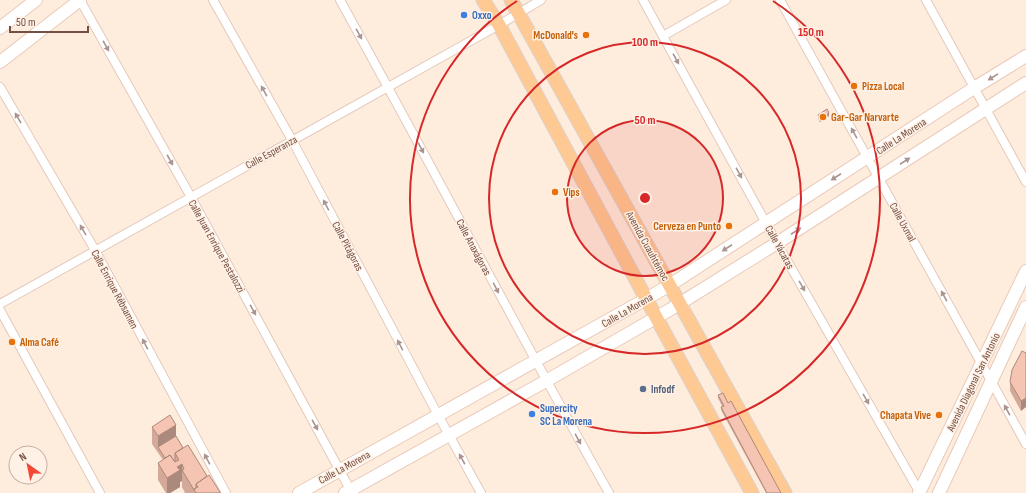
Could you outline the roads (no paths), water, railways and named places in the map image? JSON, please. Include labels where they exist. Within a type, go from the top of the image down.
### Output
[{"type":"main road","points":[[483,0],[499,25],[752,493]]},
{"type":"main road","name":"Avenida Cuauhtémoc","points":[[512,0],[785,493]]},
{"type":"street","points":[[0,28],[36,0]]},
{"type":"street","points":[[0,62],[80,0]]},
{"type":"street","name":"Calle Juan Enrique Pestalozzi","points":[[80,0],[191,197],[339,470],[349,492]]},
{"type":"street","name":"Calle Pitágoras","points":[[213,0],[292,140],[449,436],[481,493]]},
{"type":"street","name":"Calle Anaxágoras","points":[[340,0],[608,493]]},
{"type":"street","name":"Calle Esperanza","points":[[0,304],[519,14],[541,0]]},
{"type":"street","name":"Calle Yácatas","points":[[644,0],[777,243],[919,493]]},
{"type":"street","points":[[663,36],[726,0]]},
{"type":"street","name":"Calle Uxmal","points":[[780,0],[1026,444]]},
{"type":"street","points":[[926,0],[1026,182]]},
{"type":"street","name":"Calle La Morena","points":[[299,493],[536,362],[670,285],[974,88],[1026,56]]},
{"type":"street","name":"Calle La Morena","points":[[349,492],[546,381],[680,303],[777,243],[1026,83]]},
{"type":"street","name":"Calle Enrique Rébsamen","points":[[0,87],[95,250],[226,493]]},
{"type":"street","name":"Avenida Diagonal San Antonio","points":[[919,493],[1026,271]]},
{"type":"street","name":"Avenida Diagonal San Antonio","points":[[939,493],[1026,307]]},
{"type":"street","points":[[0,310],[100,493]]},
{"type":"place","name":"Oxxo","points":[[464,15]]},
{"type":"place","name":"McDonald's","points":[[586,35]]},
{"type":"place","name":"Pizza Local","points":[[854,86]]},
{"type":"place","name":"Gar-Gar Narvarte","points":[[823,117]]},
{"type":"place","name":"Vips","points":[[555,192]]},
{"type":"place","name":"Cerveza en Punto","points":[[729,226]]},
{"type":"place","name":"Alma Café","points":[[12,342]]},
{"type":"place","name":"Infodf","points":[[643,389]]},
{"type":"place","name":"Supercity SC La Morena","points":[[532,414]]},
{"type":"place","name":"Chapata Vive","points":[[939,415]]}]
